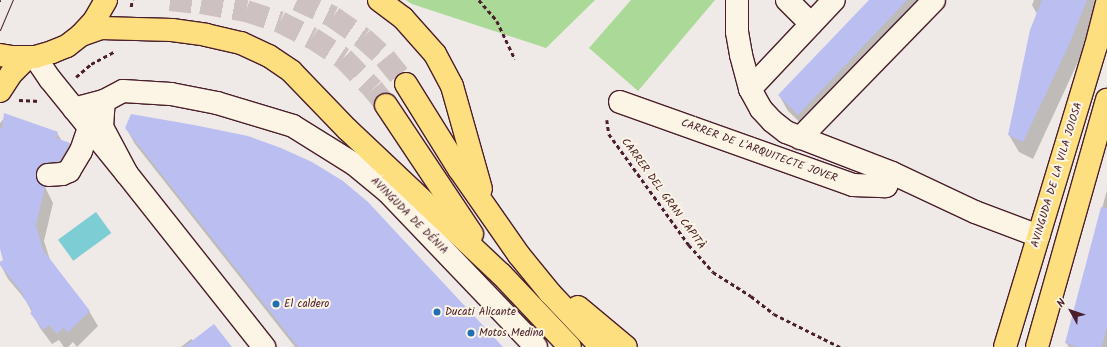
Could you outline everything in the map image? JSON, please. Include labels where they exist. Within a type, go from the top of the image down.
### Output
[{"type":"main road","points":[[379,0],[403,18],[435,54],[452,86],[489,213]]},
{"type":"main road","points":[[0,55],[31,57],[52,52],[67,46],[81,35],[94,21],[105,3]]},
{"type":"main road","name":"AVINGUDA DE LA VILA JOIOSA","points":[[1005,347],[1096,46],[1107,3]]},
{"type":"main road","name":"AVINGUDA DE DÉNIA","points":[[81,35],[101,28],[172,30],[206,35],[241,43],[269,56],[291,71],[347,129],[501,274],[570,347]]},
{"type":"main road","points":[[0,90],[11,74],[31,57]]},
{"type":"main road","points":[[406,84],[489,213],[519,255],[550,293],[601,347]]},
{"type":"main road","points":[[1036,347],[1107,100]]},
{"type":"main road","name":"AVINGUDA DE DÉNIA","points":[[386,105],[462,219],[501,274]]},
{"type":"main road","points":[[550,293],[583,310],[626,347]]},
{"type":"street","points":[[737,0],[737,32],[741,55],[750,89],[761,109],[772,121],[786,132],[892,173],[975,212],[1039,236]]},
{"type":"street","points":[[787,0],[811,24]]},
{"type":"street","points":[[750,89],[834,0]]},
{"type":"street","points":[[800,138],[934,0]]},
{"type":"street","points":[[31,57],[127,174],[264,347]]},
{"type":"street","name":"AVINGUDA DE DÉNIA","points":[[74,109],[104,101],[124,91],[172,94],[217,103],[293,126],[354,164],[388,192],[536,347]]},
{"type":"street","points":[[104,101],[102,127],[127,174]]},
{"type":"street","name":"CARRER DE L'ARQUITECTE JOVER","points":[[620,102],[854,184],[886,186],[892,173]]},
{"type":"street","points":[[48,175],[62,174],[69,171],[81,151],[89,128]]},
{"type":"path","points":[[131,12],[132,0]]},
{"type":"path","points":[[479,0],[497,21],[515,58]]},
{"type":"path","points":[[0,90],[21,101],[48,101],[91,64],[114,51],[121,51]]},
{"type":"path","name":"CARRER DEL GRAN CAPITÀ","points":[[620,102],[606,114],[609,134],[689,245],[713,272],[751,296],[774,314],[840,347]]},
{"type":"green space","points":[[406,0],[595,0],[546,48],[412,4]]},
{"type":"green space","points":[[631,0],[715,0],[638,91],[589,48]]},
{"type":"water","points":[[96,212],[111,233],[73,261],[58,240]]},
{"type":"building","points":[[869,0],[907,0],[798,115],[778,95]]},
{"type":"building","points":[[1042,0],[1087,0],[1068,47],[1023,142],[1008,135],[1030,30]]},
{"type":"building","points":[[4,113],[58,132],[56,138],[70,143],[60,161],[41,164],[37,169],[36,176],[38,182],[45,187],[36,225],[43,250],[90,311],[67,333],[64,327],[57,334],[49,325],[43,330],[30,313],[33,311],[22,296],[24,295],[0,265],[0,262],[3,260],[0,249],[0,128],[2,129]]},
{"type":"building","points":[[131,114],[248,136],[281,148],[312,162],[343,181],[368,202],[503,347],[298,347],[125,128]]},
{"type":"building","points":[[1101,207],[1107,208],[1107,327],[1102,347],[1078,347],[1065,343]]},
{"type":"building","points":[[214,324],[232,347],[184,347]]},
{"type":"tunnel","points":[[170,0],[201,3],[246,11],[280,22],[312,38],[343,58],[373,89],[386,105]]},
{"type":"tunnel","points":[[297,0],[333,17],[363,38],[385,58],[406,84]]},
{"type":"tram line","points":[[0,30],[13,0]]},
{"type":"place","name":"El caldero","points":[[276,304]]},
{"type":"place","name":"Ducati Alicante","points":[[437,312]]},
{"type":"place","name":"Motos Medina","points":[[471,333]]}]
